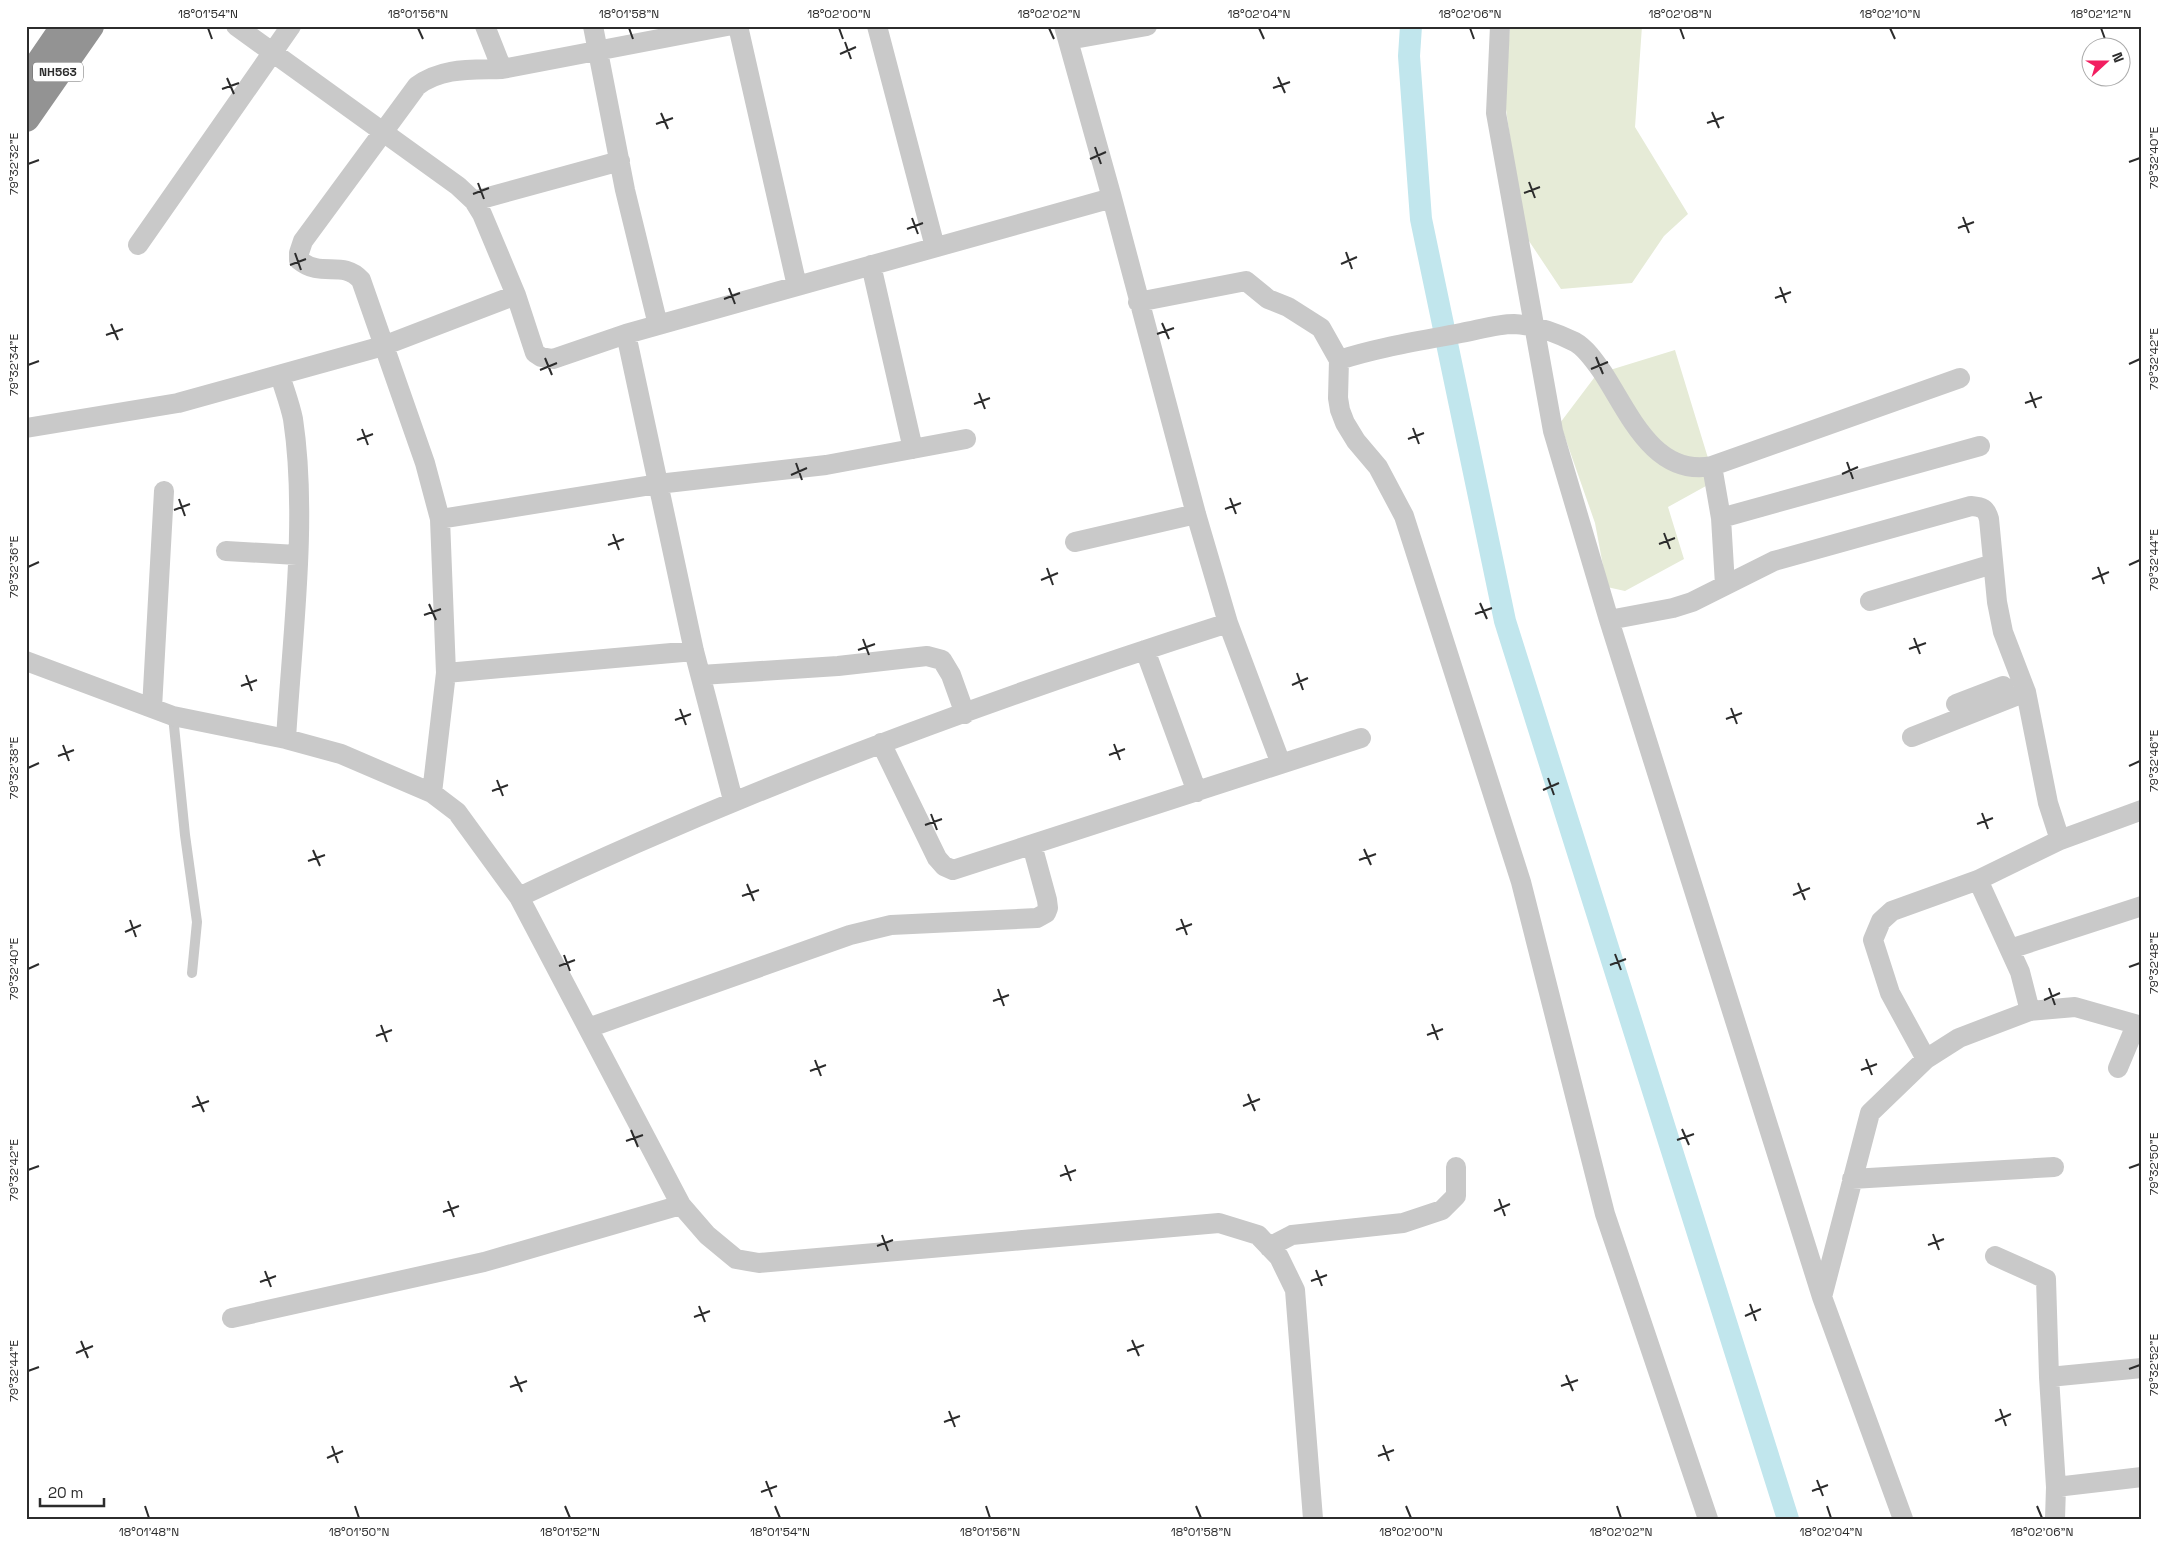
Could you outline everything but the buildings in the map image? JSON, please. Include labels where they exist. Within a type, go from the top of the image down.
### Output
[{"type":"highway","name":"NH563","points":[[26,83],[65,26]]},
{"type":"highway","name":"NH563","points":[[26,118],[90,26]]},
{"type":"street","points":[[236,26],[458,186],[474,201],[482,214],[516,295],[535,353],[541,357],[553,359],[626,334],[1112,198]]},
{"type":"street","points":[[138,245],[291,26]]},
{"type":"street","points":[[486,26],[502,69]]},
{"type":"street","points":[[592,26],[599,51],[620,162],[658,325]]},
{"type":"street","points":[[432,793],[446,673],[440,519],[425,462],[383,346],[362,280],[354,272],[344,269],[324,271],[307,267],[299,260],[299,254],[304,242],[417,86],[429,77],[447,71],[502,69],[727,26]]},
{"type":"street","points":[[738,26],[797,286]]},
{"type":"street","points":[[877,26],[935,247]]},
{"type":"street","points":[[1147,26],[1066,33],[1196,514],[1228,623],[1281,764]]},
{"type":"street","points":[[1500,26],[1496,113],[1553,430],[1609,620],[1822,1298],[1903,1519]]},
{"type":"street","points":[[474,201],[620,162]]},
{"type":"street","points":[[871,265],[913,449]]},
{"type":"street","points":[[1138,302],[1246,281],[1268,298],[1288,306],[1322,328],[1339,360],[1338,398],[1345,423],[1378,467],[1404,516],[1506,829],[1605,1214],[1708,1519]]},
{"type":"street","points":[[26,428],[178,403],[383,346],[516,295]]},
{"type":"street","points":[[1339,360],[1371,350],[1507,324],[1547,330],[1577,343],[1594,360],[1643,437],[1656,450],[1686,468],[1712,466],[1960,378]]},
{"type":"street","points":[[626,334],[694,651],[733,800]]},
{"type":"street","points":[[280,375],[292,417],[298,463],[297,555],[286,739]]},
{"type":"street","points":[[440,519],[658,484],[826,465],[966,439]]},
{"type":"street","points":[[1721,518],[1980,446]]},
{"type":"street","points":[[1712,466],[1721,518],[1725,585]]},
{"type":"street","points":[[152,708],[164,491]]},
{"type":"street","points":[[1609,620],[1672,608],[1725,585],[1754,569],[1797,553],[1971,506],[1981,507],[1986,511],[2003,632],[2024,686],[2048,803],[2060,840]]},
{"type":"street","points":[[1075,542],[1196,514]]},
{"type":"street","points":[[226,551],[297,555]]},
{"type":"street","points":[[1870,601],[1993,564]]},
{"type":"street","points":[[519,896],[621,848],[733,800],[881,743],[1145,650],[1228,623]]},
{"type":"street","points":[[1145,650],[1197,792]]},
{"type":"street","points":[[446,673],[694,651]]},
{"type":"street","points":[[701,675],[838,666],[927,656],[942,660],[951,675],[965,714]]},
{"type":"street","points":[[29,667],[173,716],[286,739],[341,754],[432,793],[457,812],[519,896],[681,1205],[707,1235],[736,1259],[759,1263],[1219,1223],[1258,1235],[1279,1257],[1295,1290],[1313,1519]]},
{"type":"street","points":[[1956,704],[2024,686]]},
{"type":"street","points":[[1912,737],[2024,686]]},
{"type":"street","points":[[881,743],[937,858],[944,866],[953,870],[1361,738]]},
{"type":"street","points":[[1926,1059],[1890,993],[1873,940],[1881,921],[1892,911],[1978,880],[2060,840],[2142,810]]},
{"type":"street","points":[[588,1028],[850,935],[891,925],[1037,918],[1042,916],[1048,908],[1047,900],[1032,845]]},
{"type":"street","points":[[1978,880],[2020,972],[2030,1011]]},
{"type":"street","points":[[2010,949],[2142,906]]},
{"type":"street","points":[[1822,1298],[1870,1114],[1926,1059],[1959,1038],[2030,1011],[2075,1007],[2139,1025],[2118,1068]]},
{"type":"street","points":[[1269,1247],[1292,1235],[1403,1224],[1442,1210],[1456,1196],[1456,1167]]},
{"type":"street","points":[[1852,1178],[2054,1167]]},
{"type":"street","points":[[232,1318],[484,1262],[681,1205]]},
{"type":"street","points":[[1995,1256],[2046,1279],[2049,1377],[2056,1487],[2055,1519]]},
{"type":"street","points":[[2049,1377],[2142,1368]]},
{"type":"street","points":[[2056,1487],[2142,1477]]},
{"type":"lane","points":[[173,716],[185,835],[197,922],[192,973]]},
{"type":"green space","points":[[1510,26],[1642,26],[1635,127],[1688,214],[1664,236],[1632,283],[1561,289],[1523,232],[1505,102]]},
{"type":"green space","points":[[1675,350],[1715,481],[1668,507],[1684,559],[1625,591],[1607,587],[1595,523],[1560,423],[1597,374]]},
{"type":"waterway","points":[[1411,26],[1409,56],[1421,219],[1505,621],[1788,1519]]}]
